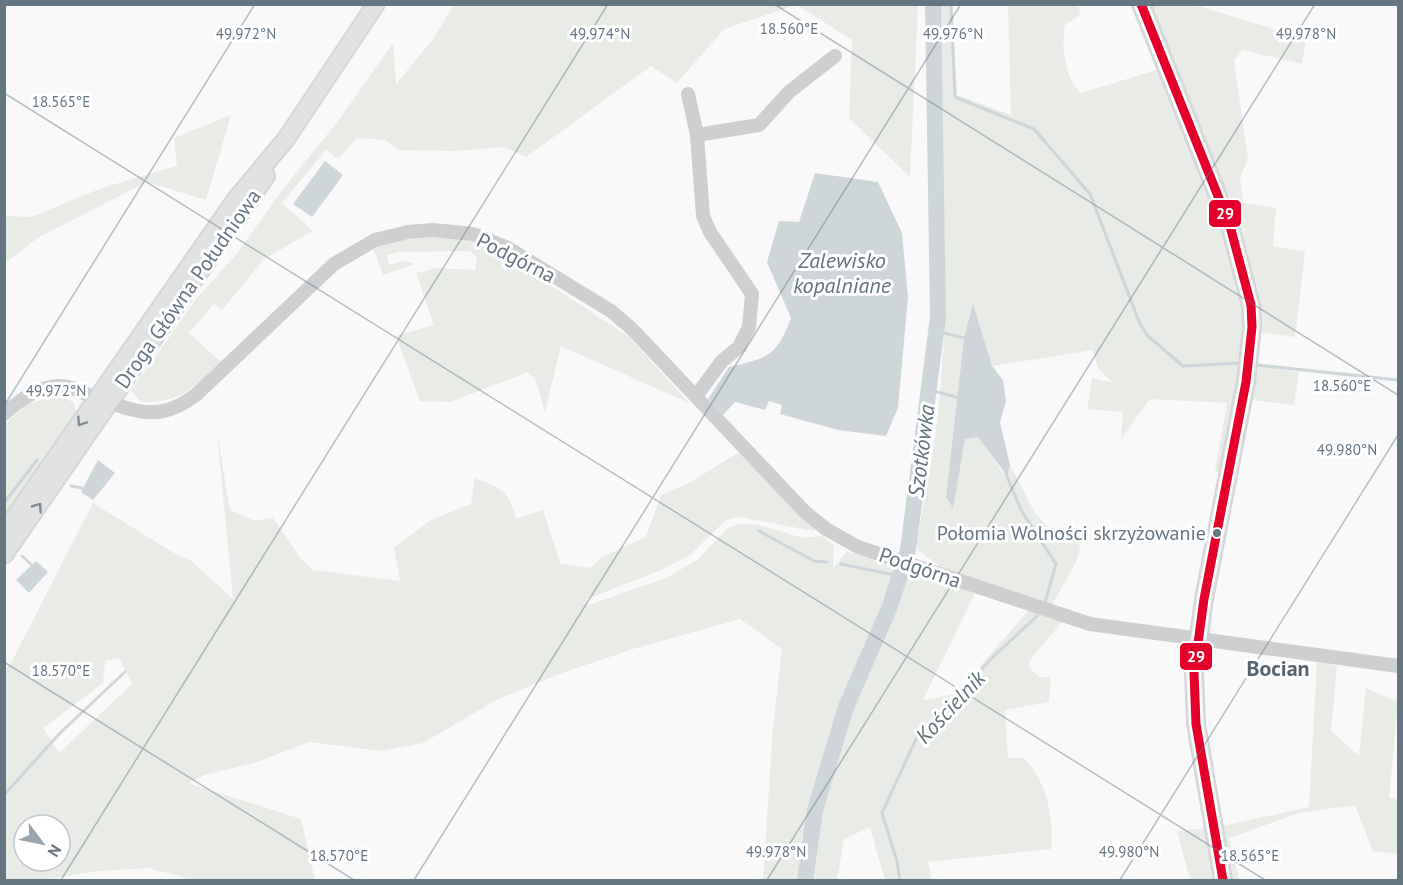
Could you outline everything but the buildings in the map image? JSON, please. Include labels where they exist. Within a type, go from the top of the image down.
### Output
[{"type":"main road","name":"Droga Główna Południowa","points":[[4,532],[246,208],[286,139],[376,4]]},
{"type":"main road","points":[[1141,4],[1230,226],[1251,305],[1252,327],[1246,382],[1198,639],[1194,673],[1196,724],[1223,880]]},
{"type":"main road","name":"Droga Główna Południowa","points":[[4,555],[104,400]]},
{"type":"street","points":[[697,135],[759,125],[789,92],[835,56]]},
{"type":"street","points":[[688,94],[697,135],[703,216],[710,232],[752,294],[749,327],[739,347],[722,361],[696,396]]},
{"type":"street","name":"Podgórna","points":[[4,414],[28,396],[51,387],[70,387],[145,414],[166,412],[197,394],[334,264],[351,253],[387,235],[433,230],[473,234],[491,240],[611,311],[631,328],[812,518],[826,529],[858,547],[1089,624],[1398,666]]},
{"type":"shaded area","points":[[454,5],[796,5],[724,29],[677,83],[651,66],[526,157],[504,147],[455,151],[399,150],[385,140],[357,138],[338,159],[326,150],[282,203],[313,231],[264,259],[222,310],[214,304],[189,333],[222,363],[203,380],[176,397],[154,402],[141,402],[131,391],[196,299],[236,255],[283,189],[338,121],[393,43],[396,84],[433,39]]},
{"type":"shaded area","points":[[797,5],[918,5],[910,177],[849,118],[852,40]]},
{"type":"shaded area","points":[[935,5],[952,5],[957,95],[1011,115],[1008,5],[1078,5],[1081,14],[1065,25],[1064,43],[1068,71],[1081,93],[1160,69],[1223,218],[1246,312],[1244,359],[1221,471],[1215,472],[1227,403],[1150,399],[1121,439],[1123,412],[1087,409],[1092,378],[1113,383],[1098,368],[1093,350],[992,366],[973,305],[964,338],[946,497],[965,439],[978,437],[1006,477],[1010,465],[1035,513],[1047,526],[1081,543],[1077,560],[1051,607],[947,572],[918,550],[917,541],[937,423],[944,336],[945,241]]},
{"type":"shaded area","points":[[1147,5],[1195,5],[1306,39],[1302,64],[1243,50],[1234,60],[1248,159],[1240,177],[1243,203],[1276,208],[1273,246],[1305,252],[1295,337],[1260,332],[1257,294],[1239,219]]},
{"type":"shaded area","points":[[231,115],[206,200],[147,182],[39,237],[5,263],[5,216],[31,217],[102,188],[177,166],[174,138]]},
{"type":"shaded area","points":[[442,237],[474,241],[511,259],[629,337],[689,403],[561,346],[545,412],[536,380],[528,372],[450,402],[420,401],[396,336],[434,325],[416,273],[436,268],[475,270],[477,258],[470,251],[398,252],[387,255],[389,265],[405,261],[414,264],[383,275],[373,248],[402,240]]},
{"type":"shaded area","points":[[1258,366],[1299,372],[1294,405],[1251,400]]},
{"type":"shaded area","points":[[58,395],[73,402],[77,415],[5,523],[5,424],[28,404]]},
{"type":"shaded area","points":[[217,433],[230,510],[255,521],[273,518],[301,559],[313,570],[400,581],[394,548],[431,520],[471,504],[475,478],[503,491],[510,501],[516,519],[543,510],[560,563],[590,568],[602,557],[646,537],[661,495],[689,483],[741,451],[816,527],[814,531],[740,517],[726,520],[690,555],[661,570],[587,599],[586,606],[666,578],[697,560],[729,527],[741,524],[759,525],[803,538],[822,536],[834,545],[833,569],[847,551],[976,591],[923,700],[956,694],[1028,611],[1063,620],[1028,666],[1039,677],[1051,677],[1049,702],[1005,710],[1008,758],[1024,758],[1038,778],[1050,813],[1051,849],[928,862],[932,880],[885,880],[870,827],[844,839],[837,880],[763,880],[773,728],[782,649],[740,619],[633,649],[559,674],[498,699],[423,743],[382,751],[309,742],[257,762],[204,775],[188,783],[301,819],[315,880],[192,880],[149,868],[98,871],[44,880],[5,880],[4,670],[11,663],[93,503],[172,552],[190,560],[233,599]],"holes":[[[119,658],[132,684],[59,753],[43,728],[103,683],[105,661]]]},
{"type":"shaded area","points":[[1317,662],[1337,666],[1331,731],[1359,756],[1366,688],[1398,702],[1389,798],[1398,800],[1398,853],[1373,852],[1355,805],[1299,813],[1229,838],[1239,880],[1227,880],[1222,826],[1309,807]]},
{"type":"shaded area","points":[[1208,828],[1217,880],[1190,880],[1177,831]]},
{"type":"water","points":[[325,161],[343,175],[312,217],[293,204]]},
{"type":"water","name":"Zalewisko kopalniane","points":[[815,173],[878,182],[902,233],[908,297],[898,408],[886,436],[838,430],[780,414],[782,405],[769,401],[765,410],[735,402],[723,415],[708,399],[729,367],[769,354],[786,331],[791,318],[767,262],[779,221],[799,222]]},
{"type":"water","points":[[973,304],[992,366],[1003,380],[1006,401],[1000,422],[1010,465],[1007,476],[978,437],[965,439],[953,508],[946,497],[964,338]]},
{"type":"water","points":[[98,460],[115,473],[93,500],[81,492]]},
{"type":"water","points":[[36,561],[48,572],[29,593],[16,580]]},
{"type":"waterway","name":"Szotkówka","points":[[805,880],[815,810],[846,707],[890,606],[908,550],[938,317],[933,4]]},
{"type":"waterway","points":[[951,4],[955,97],[1034,129],[1090,194],[1140,324],[1148,336],[1183,366],[1241,363]]},
{"type":"waterway","points":[[936,331],[964,338]]},
{"type":"waterway","points":[[1257,365],[1398,380]]},
{"type":"waterway","name":"Kościelnik","points":[[929,390],[960,398]]},
{"type":"waterway","points":[[4,503],[37,460]]},
{"type":"waterway","name":"Kościelnik","points":[[1006,474],[1021,510],[1056,564],[1045,602]]},
{"type":"waterway","points":[[71,486],[82,488]]},
{"type":"waterway","points":[[759,531],[814,561],[827,562]]},
{"type":"waterway","points":[[22,556],[32,565]]},
{"type":"waterway","points":[[841,564],[900,576]]},
{"type":"waterway","name":"Kościelnik","points":[[900,880],[897,861],[882,813],[916,739],[993,657],[1037,616]]},
{"type":"waterway","points":[[4,795],[60,733],[125,672]]},
{"type":"transit line","name":"29","points":[[1141,4],[1230,226],[1251,305],[1252,327],[1246,382],[1204,599],[1194,673],[1196,724],[1223,880]]},
{"type":"place","name":"Połomia Wolności skrzyżowanie","points":[[1217,533]]},
{"type":"district","name":"Bocian","points":[[1278,668]]}]
